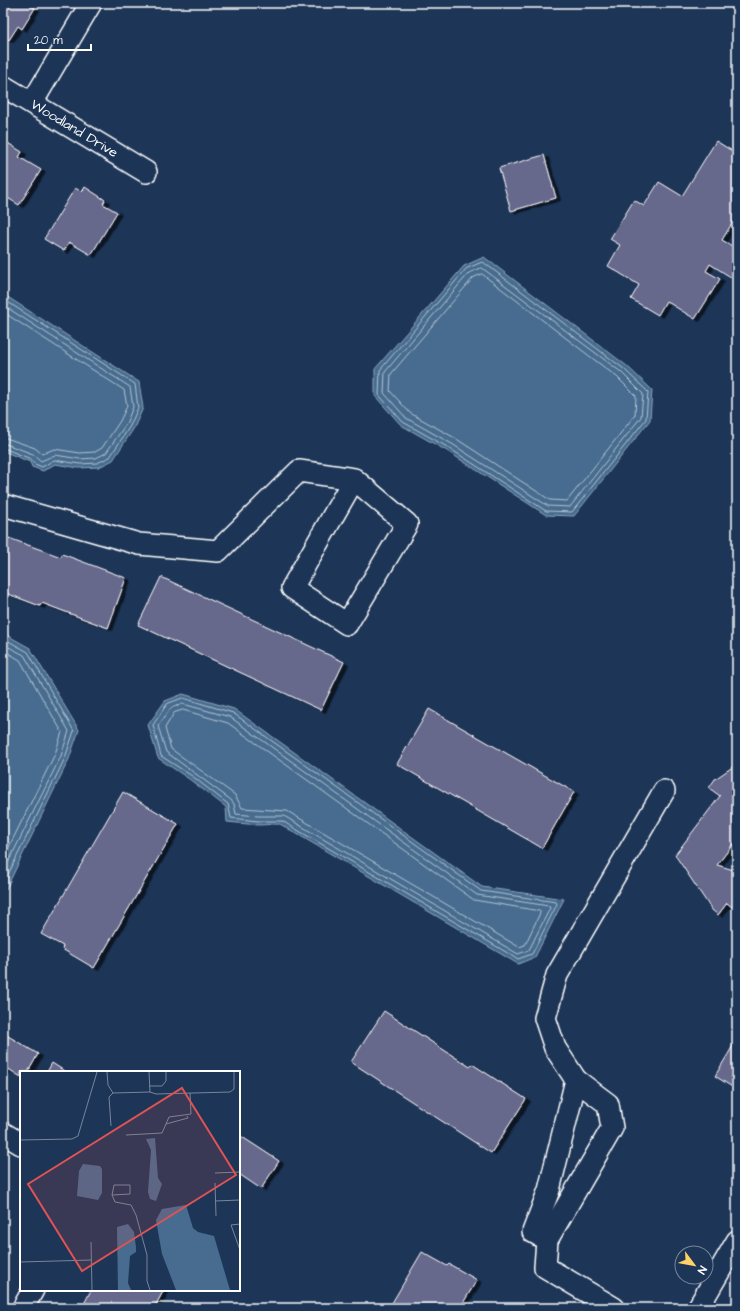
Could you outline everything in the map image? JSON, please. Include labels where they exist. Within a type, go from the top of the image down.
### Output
[{"type":"street","points":[[32,103],[91,3]]},
{"type":"street","name":"Woodland Drive","points":[[3,86],[146,172]]},
{"type":"street","points":[[3,505],[139,544],[218,551],[299,471],[354,479],[407,524],[347,624],[292,588],[354,479]]},
{"type":"street","points":[[614,1308],[546,1267],[547,1240],[612,1128],[608,1104],[576,1080],[555,1048],[545,1018],[557,975],[664,791]]},
{"type":"street","points":[[547,1240],[534,1232],[549,1190],[576,1080]]},
{"type":"street","points":[[3,1133],[20,1143]]},
{"type":"street","points":[[698,1308],[737,1241]]},
{"type":"street","points":[[23,1308],[32,1291]]},
{"type":"water","points":[[484,257],[627,366],[652,390],[650,420],[574,516],[546,515],[447,451],[401,425],[375,396],[375,369],[464,266]]},
{"type":"water","points":[[3,294],[139,382],[143,408],[134,428],[113,460],[99,467],[79,468],[55,464],[43,471],[32,467],[30,462],[3,451]]},
{"type":"water","points":[[3,633],[30,648],[79,730],[69,759],[6,889],[3,889]]},
{"type":"water","points":[[183,694],[234,709],[482,887],[564,899],[535,957],[518,964],[280,824],[258,825],[227,822],[226,807],[158,758],[148,725],[165,701]]},
{"type":"building","points":[[3,3],[31,3],[30,5],[35,8],[22,29],[18,26],[9,40],[3,36]]},
{"type":"building","points":[[3,140],[22,152],[19,157],[41,170],[19,205],[3,195]]},
{"type":"building","points":[[716,141],[737,154],[737,215],[722,240],[737,249],[737,281],[710,264],[706,271],[720,279],[695,319],[666,301],[658,315],[631,299],[639,285],[608,266],[620,245],[610,239],[634,200],[644,206],[659,182],[682,196]]},
{"type":"building","points":[[544,155],[556,198],[511,211],[499,168]]},
{"type":"building","points":[[85,187],[105,200],[103,204],[117,212],[91,255],[69,242],[64,251],[44,239],[75,188],[82,192]]},
{"type":"building","points":[[3,536],[61,557],[62,554],[126,578],[108,628],[42,603],[40,606],[3,592]]},
{"type":"building","points":[[161,577],[344,662],[321,710],[138,625]]},
{"type":"building","points":[[429,709],[574,792],[542,848],[397,764]]},
{"type":"building","points":[[737,764],[737,839],[717,865],[737,871],[737,911],[727,903],[718,915],[712,910],[675,855],[720,796],[709,788],[715,779]]},
{"type":"building","points":[[123,792],[178,824],[94,968],[62,949],[63,946],[41,934]]},
{"type":"building","points":[[384,1011],[470,1067],[472,1064],[526,1099],[491,1153],[351,1062]]},
{"type":"building","points":[[3,1033],[38,1054],[29,1071],[20,1071],[20,1076],[7,1068],[3,1075]]},
{"type":"building","points":[[737,1039],[737,1090],[715,1076]]},
{"type":"building","points":[[52,1063],[64,1071],[48,1071]]},
{"type":"building","points":[[240,1136],[279,1161],[261,1189],[240,1175]]},
{"type":"building","points":[[422,1252],[447,1266],[449,1264],[477,1280],[460,1308],[389,1308]]},
{"type":"building","points":[[90,1291],[163,1291],[154,1308],[82,1308]]}]
